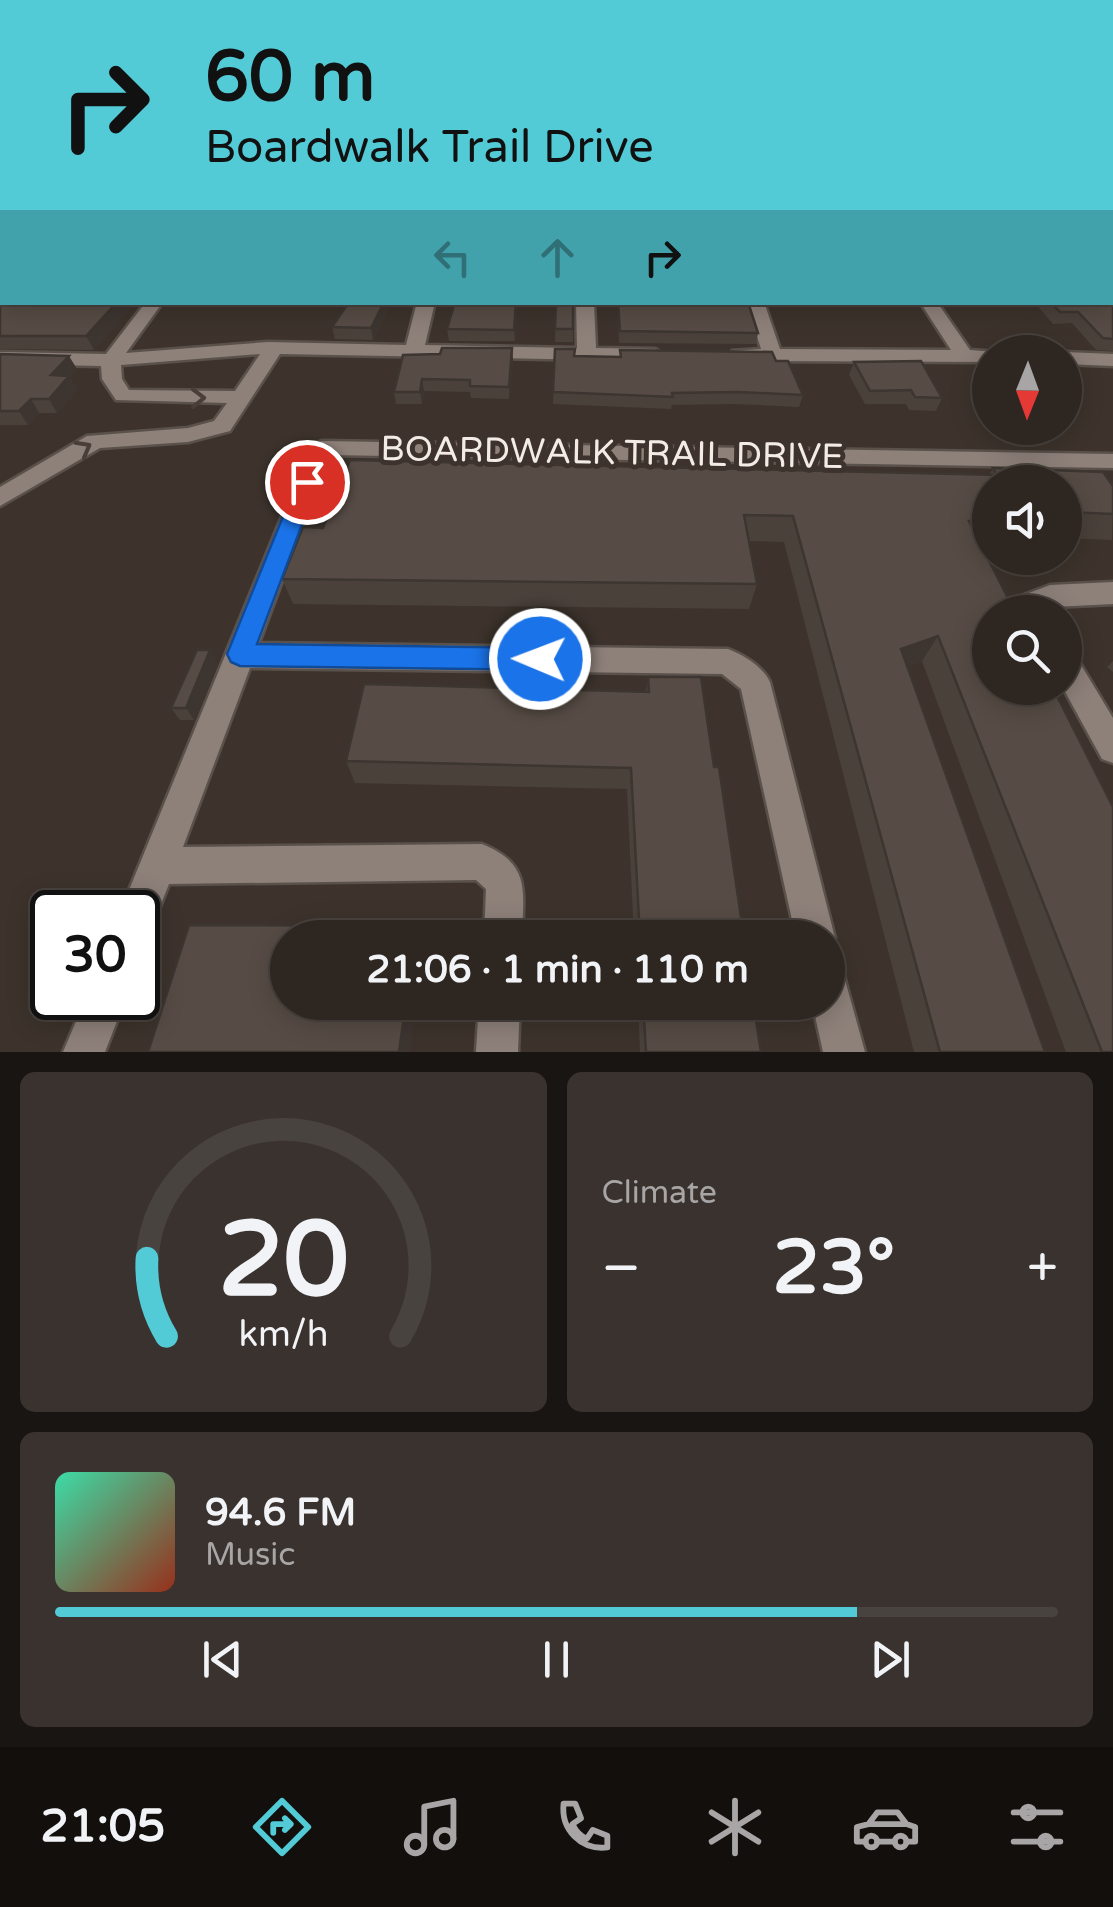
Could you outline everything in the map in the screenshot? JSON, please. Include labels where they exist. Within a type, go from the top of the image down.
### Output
[{"type":"street","points":[[153,305],[111,360],[112,379],[123,396],[243,397]]},
{"type":"street","points":[[414,351],[425,305]]},
{"type":"street","points":[[585,305],[587,354]]},
{"type":"street","points":[[756,305],[773,356]]},
{"type":"street","points":[[930,305],[964,355]]},
{"type":"street","points":[[0,498],[94,441],[208,432],[222,426],[274,348]]},
{"type":"street","points":[[0,358],[111,360],[274,348],[680,355]]},
{"type":"street","points":[[717,355],[972,355]]},
{"type":"street","points":[[1082,359],[1113,360]]},
{"type":"street","name":"BOARDWALK TRAIL DRIVE","points":[[148,890],[321,448],[1113,460]]},
{"type":"street","points":[[1071,595],[1113,593]]},
{"type":"street","points":[[240,654],[728,662],[755,682],[812,920]]},
{"type":"street","points":[[1082,694],[1113,748]]},
{"type":"street","points":[[157,866],[482,862],[506,881],[504,920]]},
{"type":"street","points":[[84,1052],[97,1020]]},
{"type":"street","points":[[498,1052],[499,1020]]},
{"type":"street","points":[[837,1020],[844,1052]]},
{"type":"building","points":[[0,305],[114,305],[86,336],[0,336]]},
{"type":"building","points":[[347,305],[382,305],[371,328],[332,327]]},
{"type":"building","points":[[454,305],[516,305],[514,330],[447,329]]},
{"type":"building","points":[[556,305],[573,305],[573,329],[555,329]]},
{"type":"building","points":[[618,305],[749,305],[758,333],[620,331]]},
{"type":"building","points":[[1053,305],[1113,305],[1113,339],[1103,338],[1078,312],[1060,312]]},
{"type":"building","points":[[442,348],[512,348],[509,387],[470,386],[470,380],[422,379],[420,392],[394,392],[403,355],[440,354]]},
{"type":"building","points":[[555,349],[575,349],[574,356],[621,357],[620,350],[772,352],[776,361],[788,361],[803,395],[672,393],[673,397],[553,392]]},
{"type":"building","points":[[0,354],[69,356],[51,375],[69,376],[49,399],[31,399],[19,411],[0,411]]},
{"type":"building","points":[[921,361],[942,398],[915,397],[911,390],[870,391],[854,362]]},
{"type":"building","points":[[350,460],[972,474],[972,575],[996,575],[1006,595],[972,595],[972,705],[1062,705],[1113,807],[1113,1052],[1102,1052],[938,636],[901,649],[1045,1052],[940,1052],[793,516],[744,515],[757,584],[282,579],[303,527],[323,528]]},
{"type":"building","points":[[1082,471],[1103,472],[1113,486],[1113,514],[1082,513]]},
{"type":"building","points":[[197,650],[210,650],[186,708],[171,708]]},
{"type":"building","points":[[648,677],[701,677],[714,767],[719,767],[741,920],[639,920],[631,768],[346,761],[364,684],[649,692]]},
{"type":"building","points":[[189,925],[270,925],[270,1020],[403,1020],[399,1052],[148,1052]]},
{"type":"building","points":[[644,1020],[756,1020],[761,1052],[646,1052]]},
{"type":"route","points":[[307,482],[240,654],[540,659]]}]
